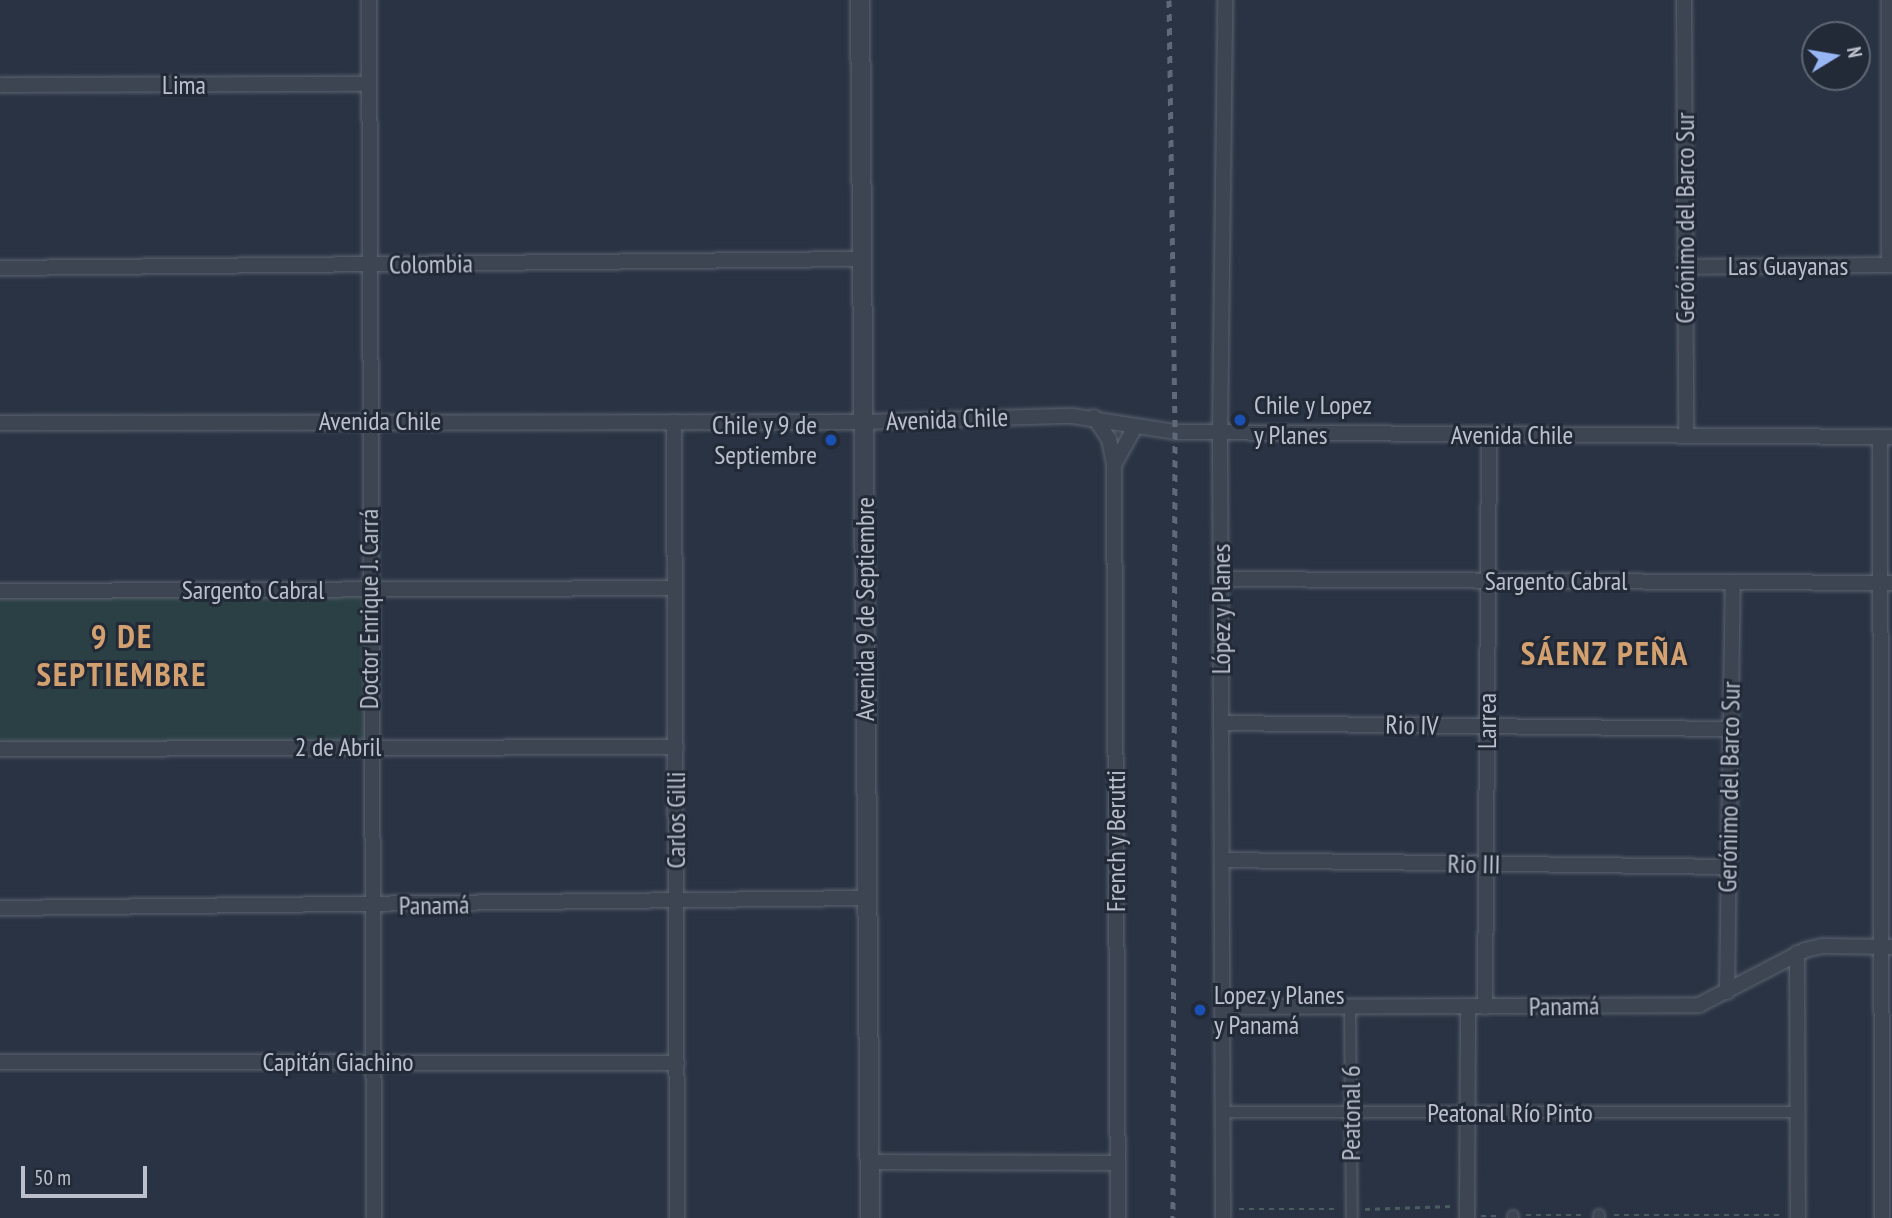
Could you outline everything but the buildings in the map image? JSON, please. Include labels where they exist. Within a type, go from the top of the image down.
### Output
[{"type":"street","name":"Doctor Enrique J. Carrá","points":[[369,0],[368,421],[374,1218]]},
{"type":"street","name":"Avenida 9 de Septiembre","points":[[860,0],[870,1218]]},
{"type":"street","name":"López y Planes","points":[[1223,1218],[1220,432],[1225,0]]},
{"type":"street","name":"Gerónimo del Barco Sur","points":[[1684,0],[1686,436]]},
{"type":"street","points":[[1889,0],[1891,265]]},
{"type":"street","name":"Lima","points":[[0,85],[369,84]]},
{"type":"street","name":"Colombia","points":[[0,268],[862,259]]},
{"type":"street","name":"Las Guayanas","points":[[1685,267],[1891,265]]},
{"type":"street","name":"Avenida Chile","points":[[0,423],[864,422],[1094,417],[1135,427],[1220,432],[1886,437]]},
{"type":"street","name":"French y Berutti","points":[[1094,417],[1109,439],[1114,465],[1118,1218]]},
{"type":"street","name":"Carlos Gilli","points":[[674,422],[677,1218]]},
{"type":"street","name":"French y Berutti","points":[[1114,465],[1135,427]]},
{"type":"street","name":"Larrea","points":[[1485,1007],[1489,435]]},
{"type":"street","points":[[1882,1218],[1887,947],[1886,437]]},
{"type":"street","name":"Sargento Cabral","points":[[1221,579],[1886,583]]},
{"type":"street","name":"Gerónimo del Barco Sur","points":[[1727,992],[1733,582]]},
{"type":"street","name":"Sargento Cabral","points":[[0,592],[675,588]]},
{"type":"street","name":"Rio IV","points":[[1221,723],[1730,729]]},
{"type":"street","name":"2 de Abril","points":[[0,749],[676,747]]},
{"type":"street","name":"Rio III","points":[[1222,860],[1727,867]]},
{"type":"street","name":"Panamá","points":[[0,908],[867,898]]},
{"type":"street","name":"Panamá","points":[[1223,1007],[1699,1004],[1727,992],[1797,953],[1822,946],[1887,947]]},
{"type":"street","points":[[1797,953],[1798,1217]]},
{"type":"street","points":[[1467,1217],[1468,1007]]},
{"type":"street","name":"Peatonal 6","points":[[1350,1008],[1352,1218]]},
{"type":"street","name":"Capitán Giachino","points":[[0,1062],[677,1063]]},
{"type":"street","name":"Peatonal Río Pinto","points":[[1223,1112],[1798,1112]]},
{"type":"street","points":[[869,1162],[1118,1163]]},
{"type":"path","points":[[1467,1217],[1798,1217]]},
{"type":"green space","points":[[369,590],[370,747],[0,749],[0,591]]},
{"type":"railway","points":[[1169,0],[1175,432],[1173,1218]]},
{"type":"place","name":"Chile y Lopez y Planes","points":[[1240,420]]},
{"type":"place","name":"Chile y 9 de Septiembre","points":[[831,440]]},
{"type":"place","name":"Lopez y Planes y Panamá","points":[[1200,1010]]},
{"type":"district","name":"SÁENZ PEÑA","points":[[1605,653]]},
{"type":"district","name":"9 DE SEPTIEMBRE","points":[[122,655]]}]
